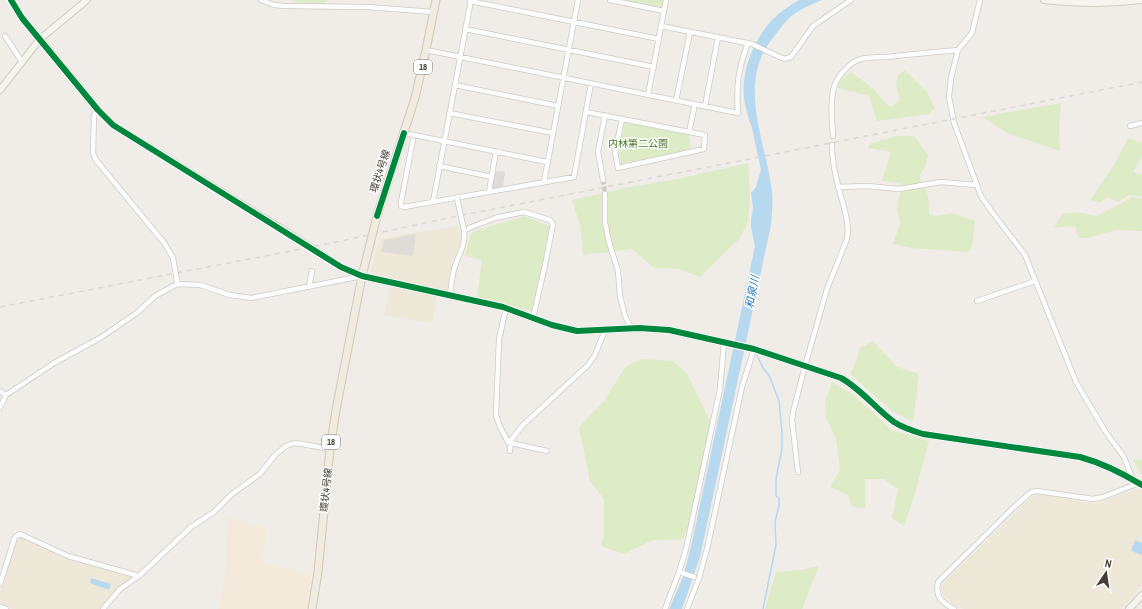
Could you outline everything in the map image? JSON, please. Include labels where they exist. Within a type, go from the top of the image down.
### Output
[{"type":"main road","name":"環状4号線","points":[[312,609],[318,572],[330,449],[362,276],[377,216],[415,98],[436,0]]},
{"type":"street","points":[[11,0],[22,18],[98,110],[113,124],[324,256],[362,276],[506,308],[577,331],[650,328],[669,330],[754,349],[841,378],[851,383],[895,422],[913,430],[935,436],[1093,460],[1138,482]]},
{"type":"street","points":[[0,90],[40,39],[87,0]]},
{"type":"street","points":[[261,0],[274,5],[285,6],[368,7],[434,12]]},
{"type":"street","points":[[433,202],[470,0],[659,39]]},
{"type":"street","points":[[544,182],[578,0]]},
{"type":"street","points":[[610,0],[664,11]]},
{"type":"street","points":[[648,95],[666,0]]},
{"type":"street","points":[[661,26],[748,43],[784,59],[791,57],[813,26],[852,0]]},
{"type":"street","points":[[980,0],[972,33],[958,50],[951,78],[949,97],[954,123],[981,196],[1025,255],[1076,382],[1105,431],[1124,457],[1138,482]]},
{"type":"street","points":[[1044,0],[1117,3],[1142,0]]},
{"type":"street","points":[[465,29],[654,67]]},
{"type":"street","points":[[676,101],[690,32]]},
{"type":"street","points":[[5,36],[22,62]]},
{"type":"street","points":[[705,106],[718,37]]},
{"type":"street","points":[[426,50],[738,113],[738,80],[748,43]]},
{"type":"street","points":[[832,136],[832,95],[834,87],[850,64],[858,60],[872,57],[888,57],[958,50]]},
{"type":"street","points":[[413,140],[401,206],[404,207],[574,177],[591,84]]},
{"type":"street","points":[[455,85],[558,106]]},
{"type":"street","points":[[689,132],[695,104]]},
{"type":"street","points":[[98,110],[94,115],[93,153],[96,160],[165,244],[173,258],[177,282]]},
{"type":"street","points":[[586,112],[605,115],[706,136],[704,151],[618,168],[615,152],[622,119]]},
{"type":"street","points":[[449,113],[553,133]]},
{"type":"street","points":[[603,180],[598,152],[605,115]]},
{"type":"street","points":[[1130,126],[1142,123]]},
{"type":"street","points":[[404,133],[547,162]]},
{"type":"street","points":[[798,472],[792,420],[793,412],[828,289],[847,239],[848,230],[846,216],[838,187],[832,146]]},
{"type":"street","points":[[489,192],[496,152]]},
{"type":"street","points":[[439,166],[492,177]]},
{"type":"street","points":[[838,187],[867,186],[899,188],[941,182],[978,185]]},
{"type":"street","points":[[605,194],[605,222],[609,242],[618,271],[620,296],[625,316],[632,328]]},
{"type":"street","points":[[450,295],[455,266],[460,255],[465,236],[457,198]]},
{"type":"street","points":[[464,230],[495,218],[524,212],[550,220],[553,224],[533,318]]},
{"type":"street","points":[[309,287],[312,271]]},
{"type":"street","points":[[0,408],[6,395],[54,363],[94,342],[138,312],[155,296],[177,282],[200,285],[230,295],[251,298],[362,276]]},
{"type":"street","points":[[977,301],[1035,281]]},
{"type":"street","points":[[506,308],[499,339],[496,415],[500,427],[508,442],[547,451]]},
{"type":"street","points":[[510,451],[511,442],[523,425],[588,365],[595,355],[605,330]]},
{"type":"street","points":[[665,609],[682,572],[720,389],[724,343]]},
{"type":"street","points":[[687,609],[699,578],[707,549],[742,386],[754,349]]},
{"type":"street","points":[[0,392],[6,395]]},
{"type":"street","points":[[103,609],[120,590],[139,576],[191,528],[214,512],[232,494],[260,474],[275,455],[286,446],[294,443],[330,449]]},
{"type":"street","points":[[954,609],[938,598],[936,591],[938,582],[1031,492],[1037,491],[1093,499],[1103,497],[1138,482]]},
{"type":"street","points":[[0,584],[15,537],[20,534],[68,556],[139,576]]},
{"type":"street","points":[[682,572],[694,577]]},
{"type":"street","points":[[1129,609],[1142,595]]},
{"type":"street","points":[[0,607],[6,609]]},
{"type":"shaded area","points":[[496,171],[505,172],[503,187],[494,189],[492,187]]},
{"type":"shaded area","points":[[459,226],[462,236],[452,262],[447,291],[373,275],[371,270],[377,245],[380,244],[381,238]]},
{"type":"shaded area","points":[[416,234],[413,256],[381,252],[384,240]]},
{"type":"shaded area","points":[[390,287],[437,296],[432,323],[384,315]]},
{"type":"shaded area","points":[[1138,489],[1142,491],[1142,585],[1121,609],[963,609],[944,597],[941,589],[943,583],[1033,495],[1038,494],[1096,503]]},
{"type":"shaded area","points":[[228,518],[266,528],[263,563],[311,575],[305,609],[219,609],[226,571]]},
{"type":"shaded area","points":[[19,536],[75,561],[130,575],[132,577],[100,609],[13,609],[0,603],[0,594],[17,538]]},
{"type":"green space","points":[[292,0],[327,0],[325,4],[292,2]]},
{"type":"green space","points":[[621,0],[664,0],[663,8]]},
{"type":"green space","points":[[905,70],[927,92],[935,108],[929,114],[877,121],[869,96],[838,88],[840,81],[851,72],[870,86],[890,107],[899,101],[896,85],[898,75]]},
{"type":"green space","points":[[1061,103],[1059,127],[1060,151],[1009,134],[982,117]]},
{"type":"green space","name":"内林第二公園","points":[[625,122],[690,135],[690,149],[621,164],[619,153]]},
{"type":"green space","points":[[896,136],[914,136],[928,155],[926,165],[919,176],[928,195],[929,215],[936,216],[952,213],[975,221],[972,248],[968,252],[911,248],[893,244],[900,224],[897,204],[900,194],[899,183],[882,181],[891,152],[868,148],[869,144]]},
{"type":"green space","points":[[1128,138],[1142,143],[1142,157],[1133,172],[1142,175],[1142,197],[1129,195],[1118,202],[1107,197],[1101,202],[1090,200],[1115,163]]},
{"type":"green space","points":[[748,163],[750,197],[748,222],[739,239],[700,277],[678,269],[654,268],[632,249],[583,255],[580,225],[572,200],[630,187],[678,179]]},
{"type":"green space","points":[[1133,197],[1142,199],[1142,231],[1116,230],[1087,238],[1078,238],[1075,226],[1054,228],[1062,214],[1078,212],[1096,216]]},
{"type":"green space","points":[[525,216],[550,226],[532,311],[477,297],[482,261],[465,255],[471,234],[475,231]]},
{"type":"green space","points":[[873,341],[897,367],[919,374],[913,422],[892,411],[850,374],[860,348]]},
{"type":"green space","points":[[642,359],[673,361],[687,374],[711,423],[696,508],[683,539],[653,540],[624,554],[601,546],[604,535],[604,499],[590,481],[579,427],[604,401],[626,366]]},
{"type":"green space","points":[[832,382],[852,394],[892,430],[929,441],[914,497],[904,526],[892,518],[898,489],[884,479],[865,479],[865,508],[852,507],[848,495],[830,487],[840,470],[836,439],[826,417],[825,402]]},
{"type":"green space","points":[[1142,459],[1142,475],[1133,460]]},
{"type":"green space","points":[[819,566],[802,609],[765,609],[776,572],[801,570]]},
{"type":"water","name":"和泉川","points":[[799,0],[822,0],[795,13],[778,31],[767,46],[759,63],[755,81],[757,118],[772,192],[771,225],[700,557],[682,609],[669,609],[683,577],[691,547],[755,246],[751,227],[753,208],[751,193],[756,187],[761,170],[744,99],[744,78],[754,47],[765,28],[778,14]]},
{"type":"water","points":[[1135,540],[1142,543],[1142,555],[1131,551]]},
{"type":"water","points":[[91,578],[111,584],[109,590],[90,583]]},
{"type":"waterway","points":[[757,355],[763,368],[769,375],[779,401],[782,432],[782,448],[776,479],[776,496],[779,498],[779,506],[775,522],[776,545],[763,609]]},
{"type":"tunnel","points":[[603,180],[605,194]]},
{"type":"railway","points":[[0,307],[327,244],[448,218],[1142,82]]},
{"type":"cycle path","points":[[11,0],[22,18],[98,110],[113,125],[341,267],[362,276],[503,307],[552,325],[577,331],[639,328],[669,330],[754,349],[841,378],[862,393],[894,422],[923,434],[1080,457],[1112,469],[1142,485]]},
{"type":"cycle path","points":[[377,216],[404,133]]}]
